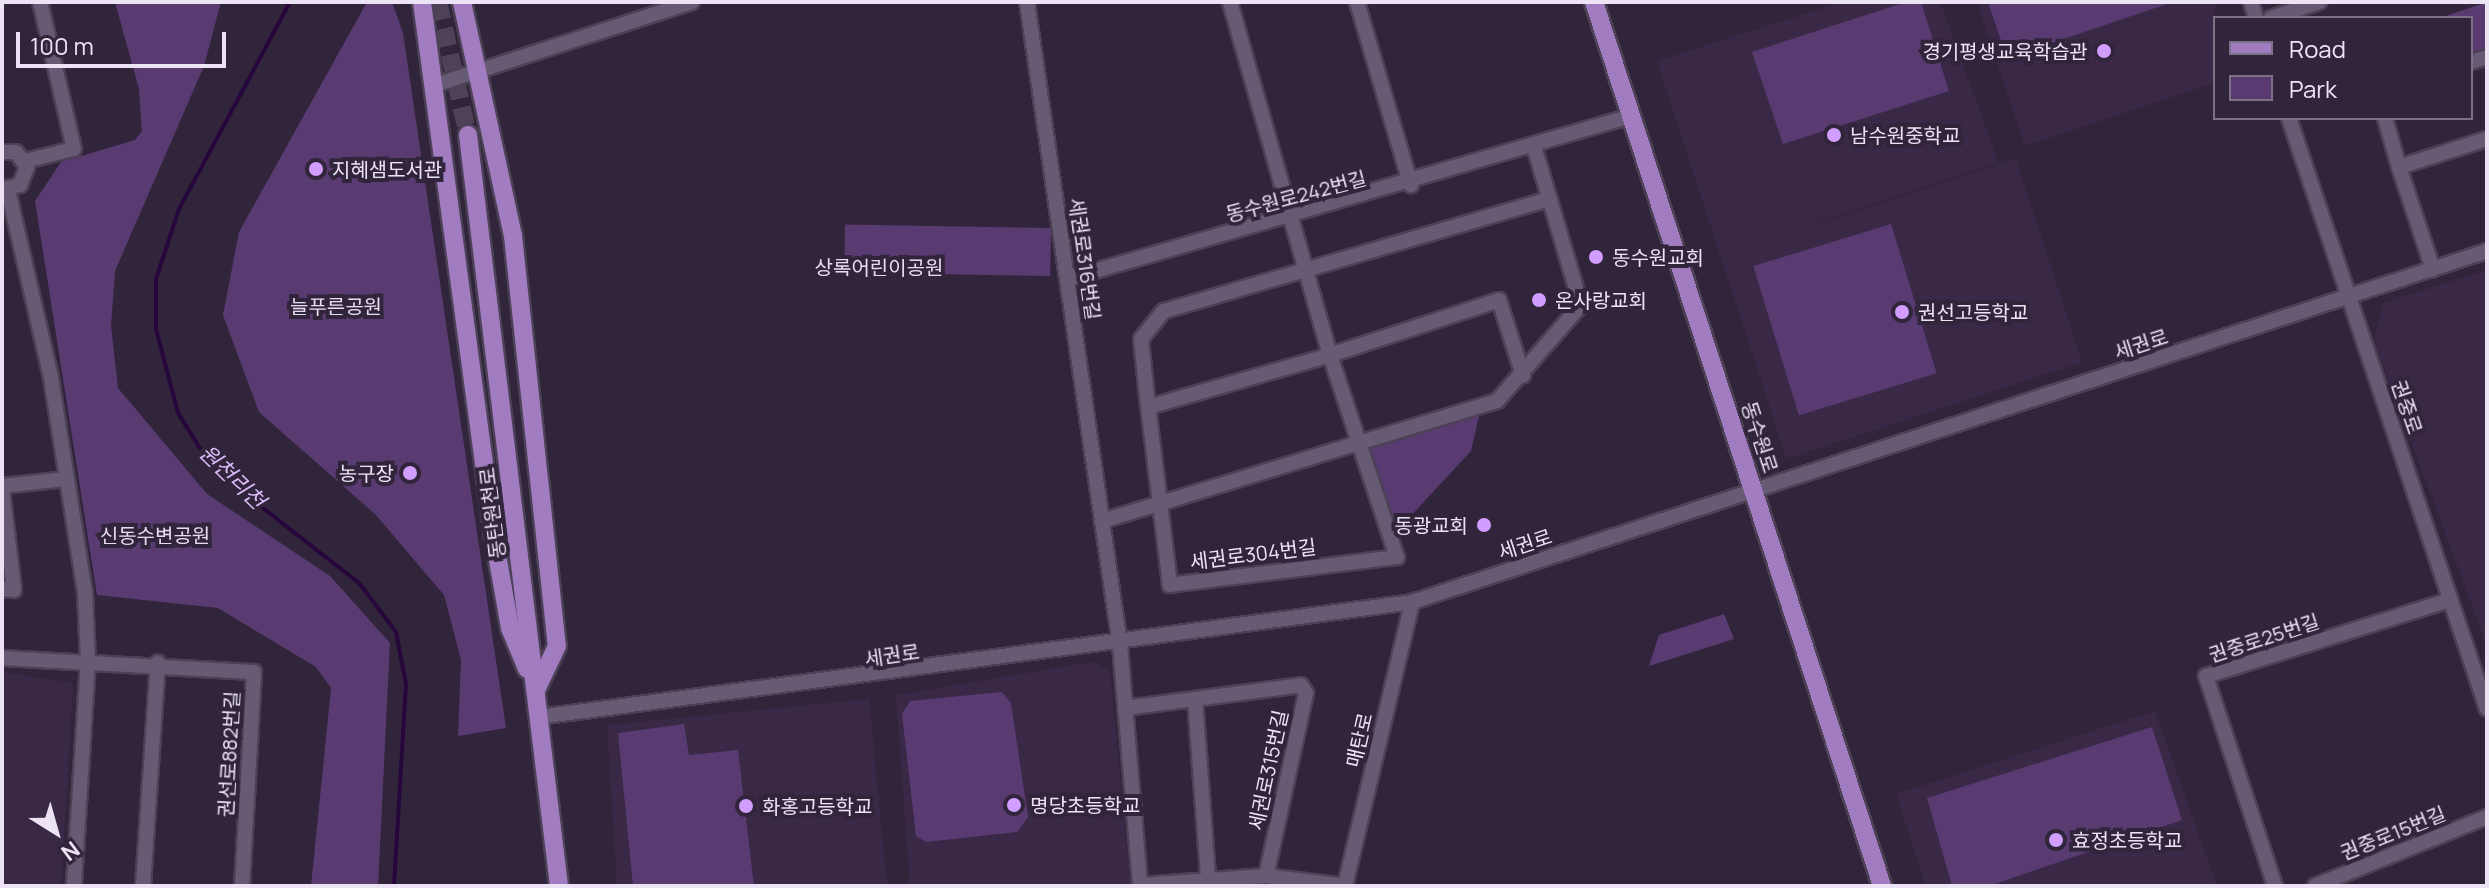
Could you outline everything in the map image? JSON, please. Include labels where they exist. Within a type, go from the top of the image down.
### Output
[{"type":"main road","points":[[422,2],[494,538],[510,628],[536,690]]},
{"type":"main road","points":[[462,2],[481,68],[513,236],[557,646],[536,690]]},
{"type":"main road","name":"동수원로","points":[[1594,2],[1882,886]]},
{"type":"main road","name":"동탄원천로","points":[[468,135],[559,886]]},
{"type":"street","points":[[2,150],[25,161],[74,149],[40,2]]},
{"type":"street","points":[[435,85],[692,2]]},
{"type":"street","name":"세권로316번길","points":[[1027,2],[1120,645]]},
{"type":"street","name":"세권로304번길","points":[[1230,2],[1306,271],[1330,355],[1397,557],[1170,585],[1141,339],[1164,311],[1306,271],[1550,199]]},
{"type":"street","points":[[1357,2],[1411,185]]},
{"type":"street","points":[[2277,16],[2319,2]]},
{"type":"street","name":"동수원로242번길","points":[[1067,279],[1411,185],[1631,116]]},
{"type":"street","name":"권중로","points":[[2294,120],[2349,298],[2487,709]]},
{"type":"street","points":[[2386,120],[2433,269]]},
{"type":"street","points":[[2399,167],[2487,139]]},
{"type":"street","points":[[1102,521],[1497,401],[1523,375],[1581,305],[1534,146]]},
{"type":"street","points":[[25,161],[25,180],[5,189],[51,378],[88,661],[74,886]]},
{"type":"street","name":"세권로","points":[[539,717],[1120,645],[1412,602],[2487,251]]},
{"type":"street","points":[[1148,407],[1330,355],[1499,300],[1523,375]]},
{"type":"street","points":[[2,589],[14,590],[2,488],[65,479]]},
{"type":"street","name":"권중로25번길","points":[[2275,886],[2206,676],[2450,600]]},
{"type":"street","name":"매탄로","points":[[1345,886],[1412,602]]},
{"type":"street","points":[[1120,645],[1140,885],[1266,876],[1345,886]]},
{"type":"street","name":"권선로882번길","points":[[2,658],[158,663],[254,672],[242,886]]},
{"type":"street","points":[[143,886],[158,663]]},
{"type":"street","name":"세권로315번길","points":[[1125,708],[1301,685],[1306,693],[1266,876]]},
{"type":"street","points":[[1195,699],[1208,878]]},
{"type":"street","name":"권중로15번길","points":[[2315,886],[2487,817]]},
{"type":"shaded area","name":"남수원중학교","points":[[1842,2],[1940,2],[1999,163],[1720,255],[1657,61]]},
{"type":"shaded area","name":"경기평생교육학습관","points":[[1977,2],[2215,2],[2213,84],[2025,146]]},
{"type":"shaded area","name":"권선고등학교","points":[[2016,159],[2082,363],[1786,459],[1720,255]]},
{"type":"shaded area","points":[[2487,270],[2487,646],[2374,341],[2383,303]]},
{"type":"shaded area","name":"명당초등학교","points":[[1092,662],[1110,670],[1131,886],[910,886],[896,695]]},
{"type":"shaded area","points":[[2,672],[73,683],[61,886],[2,886]]},
{"type":"shaded area","name":"화홍고등학교","points":[[869,699],[887,886],[617,886],[607,725]]},
{"type":"shaded area","name":"효정초등학교","points":[[2155,711],[2217,886],[1926,886],[1896,794]]},
{"type":"green space","name":"신동수변공원","points":[[115,2],[221,2],[204,66],[115,271],[111,325],[118,388],[207,494],[330,576],[390,643],[378,886],[311,886],[331,688],[316,667],[218,608],[97,595],[35,201],[61,162],[135,140],[142,131],[139,89]]},
{"type":"green space","name":"늘푸른공원","points":[[367,2],[392,2],[403,33],[506,728],[458,736],[461,660],[444,595],[375,514],[259,412],[223,315],[239,232]]},
{"type":"green space","points":[[1906,2],[1921,2],[1949,91],[1783,144],[1752,52]]},
{"type":"green space","points":[[1988,2],[2173,2],[2007,58]]},
{"type":"green space","points":[[2487,2],[2487,53],[2473,57],[2473,16],[2446,16]]},
{"type":"green space","name":"상록어린이공원","points":[[845,224],[1051,228],[1050,276],[844,272]]},
{"type":"green space","points":[[1891,224],[1937,373],[1799,415],[1753,266]]},
{"type":"green space","points":[[1481,408],[1471,451],[1394,534],[1364,443]]},
{"type":"green space","points":[[1724,614],[1734,639],[1649,666],[1659,635]]},
{"type":"green space","points":[[1002,692],[1011,703],[1028,817],[1017,832],[926,842],[916,836],[902,714],[910,701]]},
{"type":"green space","points":[[684,724],[689,755],[738,750],[754,886],[633,886],[618,733]]},
{"type":"green space","name":"효정초등학교","points":[[2152,727],[2182,820],[1989,886],[1952,886],[1927,798]]},
{"type":"waterway","name":"원천리천","points":[[290,2],[179,209],[156,279],[156,329],[178,413],[199,447],[245,494],[359,583],[396,632],[406,684],[394,886]]},
{"type":"tunnel","points":[[438,2],[468,135]]},
{"type":"place","name":"경기평생교육학습관","points":[[2104,51]]},
{"type":"place","name":"남수원중학교","points":[[1834,135]]},
{"type":"place","name":"지혜샘도서관","points":[[316,169]]},
{"type":"place","name":"동수원교회","points":[[1596,257]]},
{"type":"place","name":"온사랑교회","points":[[1539,300]]},
{"type":"place","name":"권선고등학교","points":[[1902,312]]},
{"type":"place","name":"농구장","points":[[410,473]]},
{"type":"place","name":"동광교회","points":[[1484,525]]},
{"type":"place","name":"명당초등학교","points":[[1014,805]]},
{"type":"place","name":"화홍고등학교","points":[[746,806]]},
{"type":"place","name":"효정초등학교","points":[[2056,840]]}]
